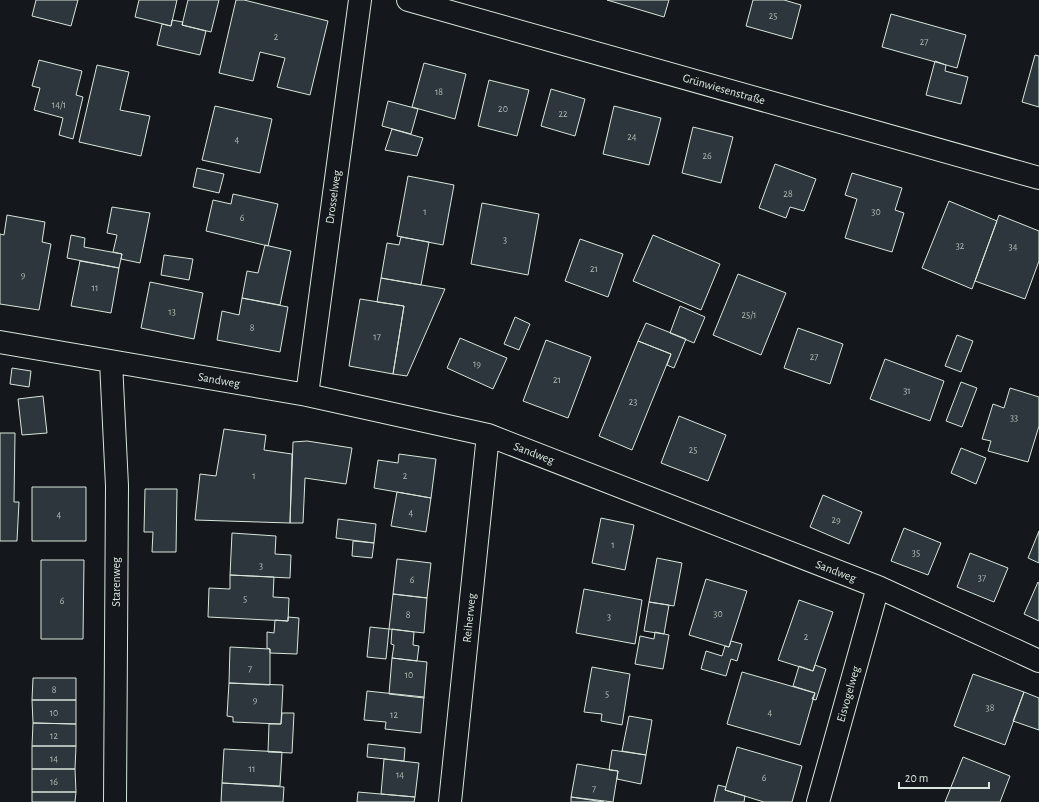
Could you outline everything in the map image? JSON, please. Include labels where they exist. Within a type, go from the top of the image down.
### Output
[{"type":"street","name":"Drosselweg","points":[[307,395],[360,0]]},
{"type":"street","name":"Grünwiesenstraße","points":[[408,0],[1039,178]]},
{"type":"street","name":"Sandweg","points":[[0,342],[307,395],[488,435],[878,587],[1039,661]]},
{"type":"street","name":"Starenweg","points":[[111,362],[117,486],[115,802]]},
{"type":"street","name":"Reiherweg","points":[[450,802],[488,435]]},
{"type":"street","name":"Eisvogelweg","points":[[818,802],[878,587]]},
{"type":"building","points":[[36,0],[78,0],[71,26],[32,16]]},
{"type":"building","points":[[139,0],[177,0],[171,26],[135,17]]},
{"type":"building","points":[[188,0],[219,0],[211,32],[182,25]]},
{"type":"building","points":[[236,0],[244,0],[328,21],[310,95],[277,87],[285,58],[260,52],[253,81],[219,73]]},
{"type":"building","points":[[607,0],[669,0],[664,17]]},
{"type":"building","points":[[753,0],[784,0],[801,5],[792,39],[746,26]]},
{"type":"building","points":[[891,14],[966,35],[957,68],[882,47]]},
{"type":"building","points":[[172,20],[183,22],[182,25],[206,31],[200,55],[157,45],[162,24],[171,26]]},
{"type":"building","points":[[1035,55],[1039,56],[1039,107],[1022,102]]},
{"type":"building","points":[[39,60],[82,71],[76,95],[83,97],[73,139],[59,135],[63,118],[34,110],[40,88],[32,86]]},
{"type":"building","points":[[935,61],[946,65],[945,71],[968,77],[961,104],[926,95]]},
{"type":"building","points":[[424,63],[466,74],[455,119],[412,107]]},
{"type":"building","points":[[97,65],[129,72],[120,110],[150,116],[141,156],[79,142]]},
{"type":"building","points":[[489,80],[529,90],[517,136],[478,126]]},
{"type":"building","points":[[551,89],[585,99],[575,136],[541,126]]},
{"type":"building","points":[[388,101],[418,109],[411,134],[382,126]]},
{"type":"building","points":[[215,106],[272,119],[260,173],[202,160]]},
{"type":"building","points":[[614,106],[661,118],[649,165],[603,154]]},
{"type":"building","points":[[693,127],[733,137],[721,183],[682,173]]},
{"type":"building","points":[[392,129],[423,138],[417,156],[385,150]]},
{"type":"building","points":[[775,164],[816,179],[804,211],[790,207],[786,218],[759,208]]},
{"type":"building","points":[[197,168],[224,174],[219,193],[193,187]]},
{"type":"building","points":[[852,173],[902,188],[895,210],[904,213],[892,252],[845,238],[857,199],[845,195]]},
{"type":"building","points":[[408,176],[454,185],[443,245],[397,236]]},
{"type":"building","points":[[233,194],[278,204],[268,246],[206,231],[213,200],[231,204]]},
{"type":"building","points":[[949,201],[997,221],[972,289],[922,268]]},
{"type":"building","points":[[482,203],[539,214],[528,275],[471,264]]},
{"type":"building","points":[[112,207],[150,213],[140,263],[121,259],[122,254],[113,252],[117,235],[107,233]]},
{"type":"building","points":[[7,215],[45,222],[42,242],[51,244],[39,310],[0,304],[0,234],[4,235]]},
{"type":"building","points":[[999,215],[1039,231],[1039,261],[1025,299],[975,281]]},
{"type":"building","points":[[71,235],[85,238],[84,247],[122,254],[119,268],[67,258]]},
{"type":"building","points":[[653,235],[720,264],[701,310],[633,281]]},
{"type":"building","points":[[401,237],[429,242],[421,285],[381,278],[387,243],[399,245]]},
{"type":"building","points":[[580,239],[623,254],[608,297],[565,281]]},
{"type":"building","points":[[265,245],[291,251],[280,305],[242,298],[247,271],[258,273]]},
{"type":"building","points":[[164,255],[193,259],[189,280],[161,275]]},
{"type":"building","points":[[80,261],[119,268],[111,313],[71,306]]},
{"type":"building","points":[[738,274],[786,293],[761,355],[713,335]]},
{"type":"building","points":[[381,278],[445,289],[407,376],[393,374],[404,306],[377,302]]},
{"type":"building","points":[[150,282],[203,293],[194,339],[141,328]]},
{"type":"building","points":[[242,298],[288,307],[280,352],[217,340],[222,311],[239,315]]},
{"type":"building","points":[[360,299],[404,306],[393,374],[349,366]]},
{"type":"building","points":[[680,306],[705,317],[694,343],[670,333]]},
{"type":"building","points":[[515,317],[530,324],[519,350],[504,344]]},
{"type":"building","points":[[646,323],[686,339],[674,368],[667,365],[671,354],[638,341]]},
{"type":"building","points":[[798,328],[843,344],[830,384],[784,368]]},
{"type":"building","points":[[957,335],[973,341],[961,372],[945,366]]},
{"type":"building","points":[[460,338],[507,358],[493,389],[447,368]]},
{"type":"building","points":[[546,340],[591,357],[568,418],[523,401]]},
{"type":"building","points":[[638,341],[671,354],[632,450],[599,436]]},
{"type":"building","points":[[885,359],[944,381],[930,421],[870,399]]},
{"type":"building","points":[[12,368],[31,371],[29,387],[10,384]]},
{"type":"building","points":[[961,382],[977,388],[962,427],[946,421]]},
{"type":"building","points":[[1010,388],[1039,397],[1039,426],[1028,462],[988,451],[991,441],[982,439],[993,404],[1004,408]]},
{"type":"building","points":[[43,396],[47,433],[22,435],[18,399]]},
{"type":"building","points":[[679,416],[726,435],[708,481],[661,463]]},
{"type":"building","points":[[224,429],[266,435],[264,450],[292,454],[290,523],[195,520],[200,474],[216,476]]},
{"type":"building","points":[[0,433],[15,433],[14,502],[19,502],[17,541],[0,541]]},
{"type":"building","points":[[307,441],[352,448],[346,484],[305,478],[303,523],[290,523],[293,442]]},
{"type":"building","points":[[961,448],[986,458],[976,484],[951,473]]},
{"type":"building","points":[[399,454],[436,459],[431,498],[374,488],[378,460],[398,463]]},
{"type":"building","points":[[32,487],[86,487],[86,541],[32,541]]},
{"type":"building","points":[[145,489],[177,489],[176,552],[152,552],[153,532],[144,532]]},
{"type":"building","points":[[397,492],[431,498],[426,532],[391,526]]},
{"type":"building","points":[[823,495],[862,512],[849,544],[810,527]]},
{"type":"building","points":[[601,518],[634,525],[625,570],[592,563]]},
{"type":"building","points":[[338,519],[376,524],[374,543],[336,538]]},
{"type":"building","points":[[904,528],[941,543],[928,575],[891,561]]},
{"type":"building","points":[[1039,531],[1039,563],[1028,558]]},
{"type":"building","points":[[232,533],[276,536],[275,554],[291,555],[290,578],[230,575]]},
{"type":"building","points":[[353,541],[374,543],[372,558],[352,556]]},
{"type":"building","points":[[970,553],[1008,568],[994,602],[957,587]]},
{"type":"building","points":[[657,558],[682,563],[674,606],[649,602]]},
{"type":"building","points":[[397,559],[431,563],[427,598],[393,594]]},
{"type":"building","points":[[41,560],[84,560],[83,639],[41,639]]},
{"type":"building","points":[[230,575],[274,577],[273,597],[289,598],[288,621],[208,617],[209,588],[230,589]]},
{"type":"building","points":[[706,579],[747,591],[729,647],[689,635]]},
{"type":"building","points":[[1038,582],[1039,583],[1039,621],[1024,614]]},
{"type":"building","points":[[584,589],[642,600],[635,644],[576,633]]},
{"type":"building","points":[[393,594],[427,598],[424,633],[389,629]]},
{"type":"building","points":[[799,600],[833,612],[813,671],[778,660]]},
{"type":"building","points":[[649,602],[669,605],[664,634],[644,631]]},
{"type":"building","points":[[288,617],[299,618],[297,654],[270,653],[270,649],[267,648],[267,632],[274,633],[275,620],[288,621]]},
{"type":"building","points":[[370,627],[389,629],[386,659],[367,657]]},
{"type":"building","points":[[392,629],[414,632],[413,645],[419,646],[417,661],[392,658],[394,645],[391,644]]},
{"type":"building","points":[[655,632],[669,635],[663,669],[635,664],[640,636],[654,639]]},
{"type":"building","points":[[731,641],[742,644],[737,661],[731,659],[726,676],[701,669],[706,651],[722,656],[725,646],[729,647]]},
{"type":"building","points":[[230,647],[270,649],[270,685],[229,683]]},
{"type":"building","points":[[392,658],[427,662],[424,698],[389,694]]},
{"type":"building","points":[[815,665],[826,669],[816,700],[812,699],[815,693],[793,686],[799,666],[813,671]]},
{"type":"building","points":[[592,667],[630,674],[622,725],[601,721],[602,714],[584,712]]},
{"type":"building","points":[[742,672],[815,693],[800,745],[727,724]]},
{"type":"building","points":[[973,674],[1024,692],[1005,745],[954,726]]},
{"type":"building","points":[[33,678],[76,678],[76,700],[32,700]]},
{"type":"building","points":[[229,683],[283,685],[281,724],[233,722],[233,717],[227,716]]},
{"type":"building","points":[[367,691],[424,697],[421,733],[385,729],[386,722],[364,720]]},
{"type":"building","points":[[1024,692],[1039,698],[1039,730],[1013,721]]},
{"type":"building","points":[[32,700],[76,700],[76,724],[33,723]]},
{"type":"building","points":[[282,713],[294,713],[292,753],[268,752],[269,724],[281,724]]},
{"type":"building","points":[[629,716],[652,720],[646,755],[622,751]]},
{"type":"building","points":[[33,723],[76,724],[76,746],[32,746]]},
{"type":"building","points":[[368,744],[405,748],[404,761],[367,757]]},
{"type":"building","points":[[32,746],[76,746],[75,769],[32,769]]},
{"type":"building","points":[[737,747],[802,766],[792,802],[764,802],[725,790]]},
{"type":"building","points":[[224,749],[282,752],[280,786],[222,783]]},
{"type":"building","points":[[612,750],[646,755],[641,784],[617,779],[618,771],[609,770]]},
{"type":"building","points":[[963,757],[1010,776],[1000,802],[945,802]]},
{"type":"building","points":[[384,759],[419,763],[415,797],[381,794]]},
{"type":"building","points":[[577,764],[618,771],[613,802],[571,797]]},
{"type":"building","points":[[32,769],[75,769],[76,792],[32,792]]},
{"type":"building","points":[[222,783],[284,787],[283,802],[221,802]]},
{"type":"building","points":[[718,785],[726,787],[725,790],[745,796],[744,802],[714,802]]},
{"type":"building","points":[[32,792],[76,792],[75,802],[32,802]]},
{"type":"building","points":[[358,792],[415,797],[414,802],[357,802]]},
{"type":"building","points":[[571,797],[604,802],[571,802]]}]
